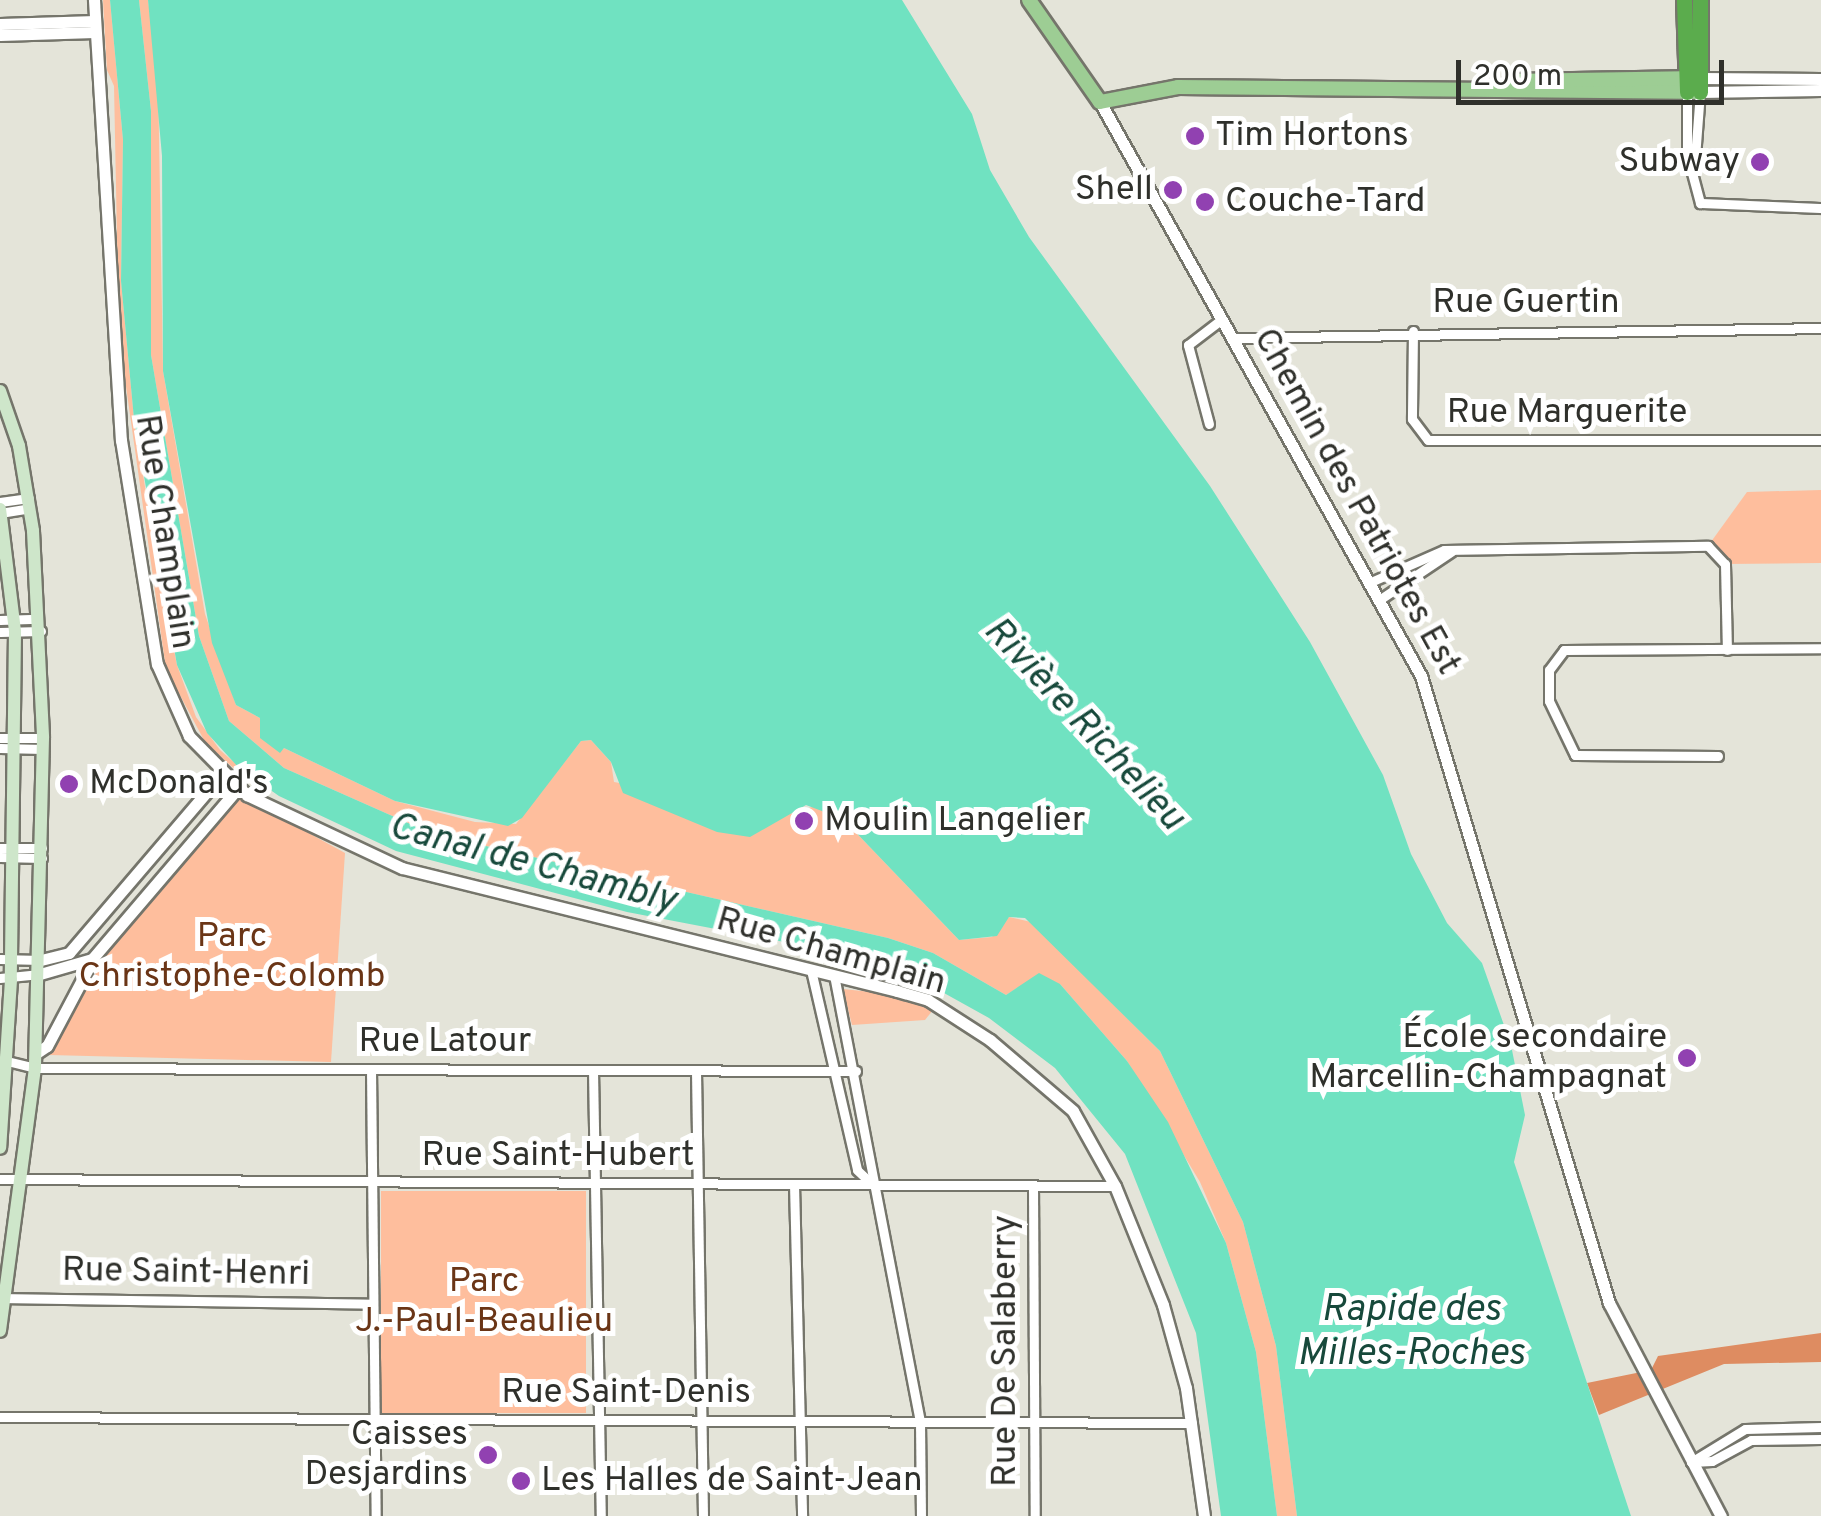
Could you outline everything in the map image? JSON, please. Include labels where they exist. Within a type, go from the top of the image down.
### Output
[{"type":"highway","points":[[1684,0],[1693,85]]},
{"type":"highway","points":[[1693,85],[1700,0]]},
{"type":"main road","name":"Chemin des Patriotes Est","points":[[1029,0],[1100,102]]},
{"type":"main road","points":[[1100,102],[1165,88],[1693,85]]},
{"type":"main road","points":[[0,391],[30,503],[41,625],[43,743],[41,967],[35,1061],[24,1179],[0,1331]]},
{"type":"main road","points":[[0,509],[10,624],[0,1148]]},
{"type":"street","name":"Rue Champlain","points":[[94,0],[111,357],[149,624],[169,702],[222,774],[238,788],[307,828],[418,872],[928,1000],[990,1040],[1073,1112],[1115,1186],[1163,1305],[1192,1423],[1204,1516]]},
{"type":"street","points":[[0,24],[95,27]]},
{"type":"street","points":[[0,35],[95,27]]},
{"type":"street","points":[[1693,85],[1821,79]]},
{"type":"street","points":[[1693,85],[1821,90]]},
{"type":"street","points":[[1693,85],[1696,198],[1706,207],[1821,208]]},
{"type":"street","name":"Chemin des Patriotes Est","points":[[1100,102],[1373,581],[1439,719],[1609,1304],[1721,1516]]},
{"type":"street","points":[[1209,424],[1188,345],[1222,319]]},
{"type":"street","name":"Rue Guertin","points":[[1233,338],[1413,331],[1821,328]]},
{"type":"street","name":"Rue Marguerite","points":[[1413,331],[1412,419],[1428,440],[1821,440]]},
{"type":"street","points":[[0,509],[30,503]]},
{"type":"street","points":[[1373,581],[1423,556],[1452,551],[1708,546],[1725,564],[1727,650]]},
{"type":"street","points":[[1382,598],[1452,551]]},
{"type":"street","points":[[0,632],[10,624],[41,625]]},
{"type":"street","points":[[1718,756],[1575,755],[1549,701],[1549,670],[1564,650],[1821,648]]},
{"type":"street","points":[[7,743],[43,743]]},
{"type":"street","points":[[6,959],[41,967],[68,953],[222,774]]},
{"type":"street","points":[[35,1061],[48,1046],[92,959],[156,878],[238,788]]},
{"type":"street","points":[[6,852],[42,853]]},
{"type":"street","points":[[143,865],[156,878]]},
{"type":"street","points":[[6,978],[41,967],[92,959]]},
{"type":"street","points":[[812,970],[857,1170],[873,1185]]},
{"type":"street","points":[[834,975],[856,1072],[873,1185],[920,1422],[922,1516]]},
{"type":"street","name":"Rue Latour","points":[[4,1060],[372,1069],[856,1072]]},
{"type":"street","name":"Rue Latour","points":[[3,1077],[35,1061]]},
{"type":"street","points":[[372,1069],[370,1304],[376,1516]]},
{"type":"street","points":[[593,1070],[601,1516]]},
{"type":"street","points":[[696,1071],[703,1516]]},
{"type":"street","name":"Rue Saint-Hubert","points":[[0,1179],[1115,1186]]},
{"type":"street","points":[[794,1184],[802,1516]]},
{"type":"street","name":"Rue De Salaberry","points":[[1033,1186],[1035,1516]]},
{"type":"street","name":"Rue Saint-Henri","points":[[3,1298],[370,1304]]},
{"type":"street","name":"Rue Saint-Denis","points":[[0,1417],[374,1422],[1192,1423]]},
{"type":"street","points":[[1691,1462],[1704,1448],[1744,1429],[1821,1428]]},
{"type":"street","points":[[1691,1462],[1712,1461],[1751,1440],[1821,1439]]},
{"type":"green space","points":[[103,0],[110,0],[123,140],[121,281],[134,419],[161,585],[177,665],[196,717],[220,750],[259,784],[255,788],[205,742],[166,669],[119,337],[114,86],[107,70]]},
{"type":"green space","points":[[139,0],[148,0],[158,77],[163,371],[205,614],[236,705],[260,718],[280,752],[284,748],[395,801],[475,822],[516,824],[581,741],[591,740],[611,762],[614,782],[790,814],[815,806],[843,819],[959,940],[992,937],[1009,917],[1031,922],[1160,1051],[1243,1222],[1276,1346],[1297,1516],[1277,1516],[1256,1352],[1226,1243],[1200,1182],[1127,1061],[1060,984],[1019,987],[1006,995],[933,953],[888,938],[433,834],[284,768],[229,721],[199,636],[151,355],[151,111]]},
{"type":"green space","points":[[1821,490],[1821,563],[1725,564],[1708,546],[1747,492]]},
{"type":"green space","name":"Parc Christophe-Colomb","points":[[236,793],[345,853],[331,1062],[49,1055],[47,1046],[94,964]]},
{"type":"green space","points":[[843,989],[890,994],[933,1010],[925,1020],[852,1025]]},
{"type":"green space","name":"Parc J.-Paul-Beaulieu","points":[[381,1191],[586,1191],[586,1413],[381,1413]]},
{"type":"shaded area","points":[[1821,1333],[1821,1362],[1724,1364],[1599,1415],[1587,1383],[1651,1370],[1658,1356]]},
{"type":"water","name":"Canal de Chambly","points":[[110,0],[139,0],[151,111],[151,355],[199,636],[229,721],[284,768],[433,834],[888,938],[933,953],[1006,995],[1039,973],[1060,984],[1127,1061],[1168,1122],[1226,1243],[1256,1352],[1277,1516],[1221,1516],[1196,1333],[1125,1154],[1055,1068],[989,1018],[926,983],[831,951],[627,912],[396,851],[279,796],[239,768],[207,733],[177,665],[134,419],[121,281],[123,140]]},
{"type":"water","points":[[148,0],[902,0],[972,114],[990,170],[1029,237],[1210,486],[1310,642],[1383,775],[1411,854],[1447,923],[1482,963],[1511,1045],[1525,1115],[1514,1162],[1631,1516],[1297,1516],[1276,1346],[1243,1222],[1160,1051],[1025,918],[1009,917],[997,936],[959,940],[843,819],[806,805],[750,837],[717,832],[623,793],[611,762],[591,740],[581,741],[522,818],[508,826],[395,801],[284,748],[280,753],[260,738],[260,718],[236,705],[212,643],[163,371],[162,156]]},
{"type":"place","name":"Tim Hortons","points":[[1195,136]]},
{"type":"place","name":"Subway","points":[[1760,162]]},
{"type":"place","name":"Shell","points":[[1173,190]]},
{"type":"place","name":"Couche-Tard","points":[[1205,202]]},
{"type":"place","name":"McDonald's","points":[[69,784]]},
{"type":"place","name":"Moulin Langelier","points":[[804,821]]},
{"type":"place","name":"École secondaire Marcellin-Champagnat","points":[[1687,1058]]},
{"type":"place","name":"Caisses Desjardins","points":[[488,1455]]},
{"type":"place","name":"Les Halles de Saint-Jean","points":[[521,1481]]},
{"type":"water label","name":"Rivière Richelieu","points":[[1083,725]]},
{"type":"water label","name":"Rapide des Milles-Roches","points":[[1411,1333]]}]
